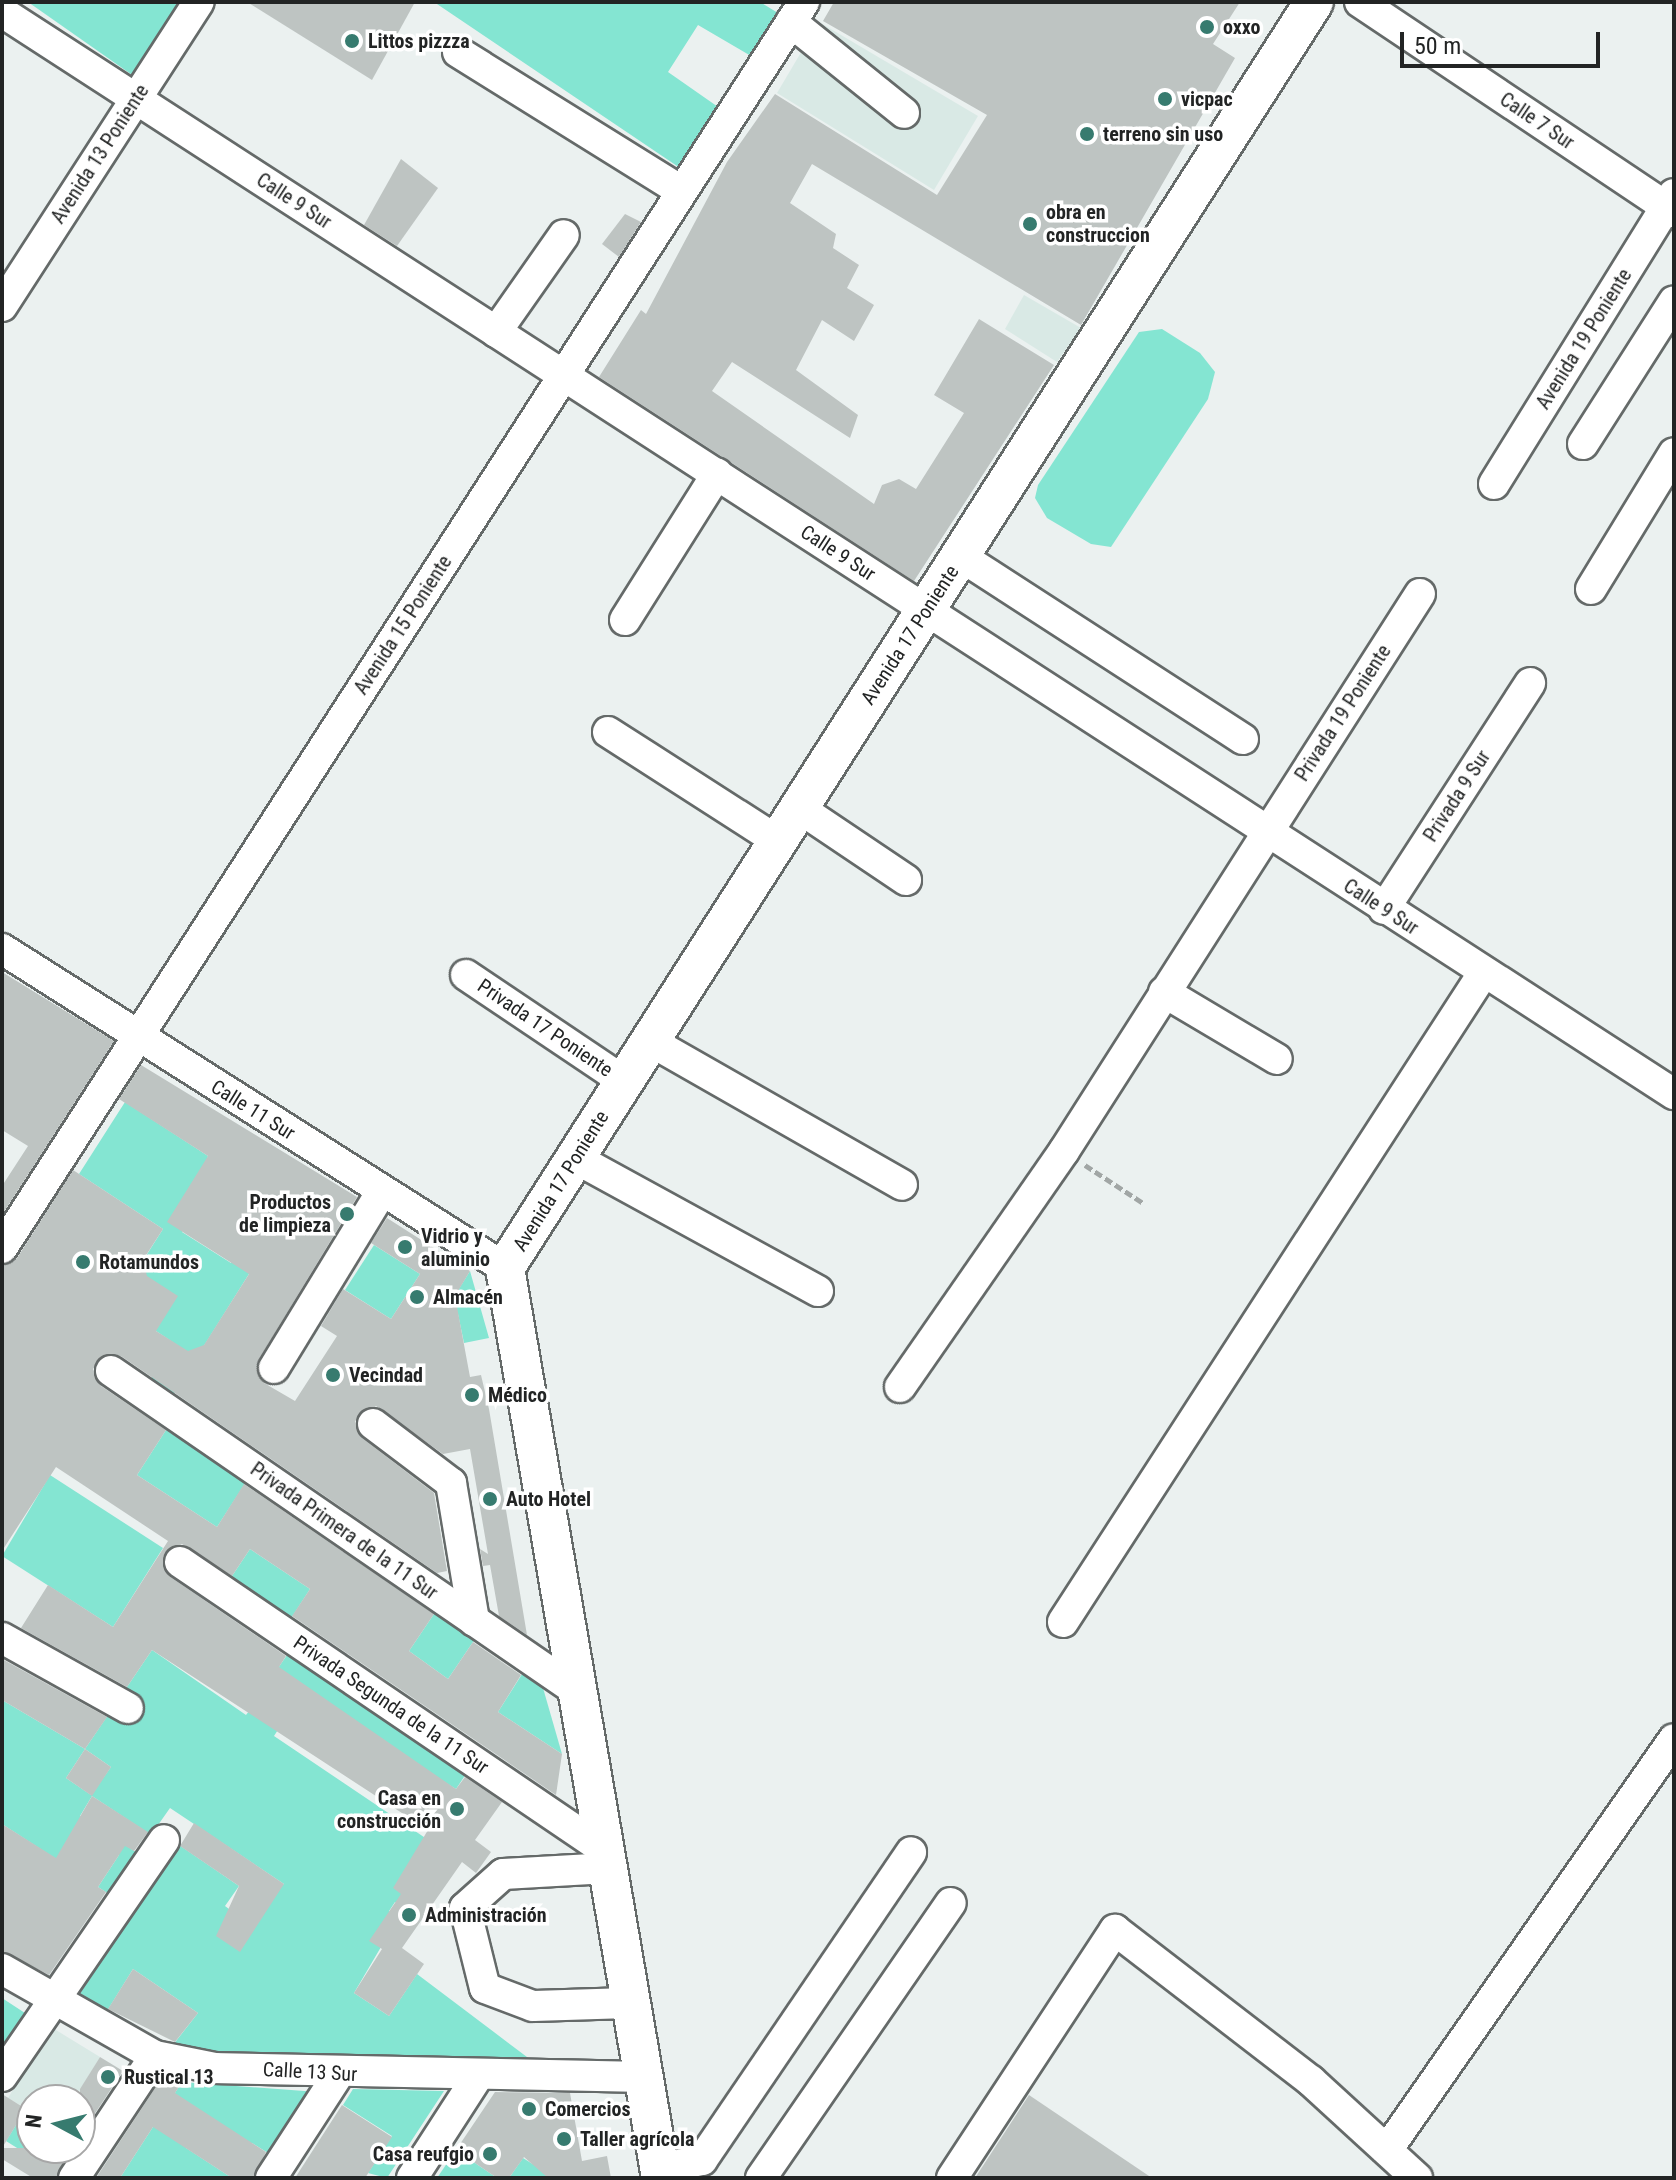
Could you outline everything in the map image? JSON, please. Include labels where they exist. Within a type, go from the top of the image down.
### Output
[{"type":"main road","name":"Avenida 17 Poniente","points":[[505,1268],[1314,2]]},
{"type":"main road","points":[[505,1268],[660,2174]]},
{"type":"street","name":"Avenida 13 Poniente","points":[[2,306],[199,2]]},
{"type":"street","name":"Calle 7 Sur","points":[[1360,2],[1671,205]]},
{"type":"street","name":"Calle 9 Sur","points":[[13,11],[136,99],[926,609],[1266,833],[1674,1094]]},
{"type":"street","points":[[797,12],[904,113]]},
{"type":"street","name":"Avenida 15 Poniente","points":[[2,1248],[797,12]]},
{"type":"street","points":[[458,52],[681,191]]},
{"type":"street","name":"Avenida 19 Poniente","points":[[1494,484],[1671,205]]},
{"type":"street","points":[[496,332],[564,235]]},
{"type":"street","points":[[1583,444],[1674,301]]},
{"type":"street","points":[[1591,589],[1674,453]]},
{"type":"street","points":[[625,620],[717,474]]},
{"type":"street","points":[[960,556],[1243,739]]},
{"type":"street","name":"Privada 19 Poniente","points":[[900,1387],[1064,1151],[1420,594]]},
{"type":"street","name":"Privada 9 Sur","points":[[1384,909],[1530,683]]},
{"type":"street","points":[[608,732],[778,841]]},
{"type":"street","points":[[799,808],[906,880]]},
{"type":"street","name":"Calle 11 Sur","points":[[2,949],[505,1268]]},
{"type":"street","points":[[1063,1622],[1484,972]]},
{"type":"street","name":"Privada 17 Poniente","points":[[466,975],[624,1081]]},
{"type":"street","points":[[1164,992],[1277,1059]]},
{"type":"street","points":[[650,1041],[902,1185]]},
{"type":"street","points":[[575,1158],[818,1291]]},
{"type":"street","points":[[274,1368],[382,1191]]},
{"type":"street","name":"Privada Primera de la 11 Sur","points":[[111,1371],[577,1691]]},
{"type":"street","points":[[373,1424],[451,1483],[474,1621]]},
{"type":"street","name":"Privada Segunda de la 11 Sur","points":[[180,1562],[605,1858]]},
{"type":"street","points":[[2,1638],[128,1708]]},
{"type":"street","points":[[1387,2150],[1674,1739]]},
{"type":"street","points":[[2,2076],[164,1840]]},
{"type":"street","points":[[660,2174],[702,2160],[911,1852]]},
{"type":"street","points":[[605,1858],[503,1874],[465,1908],[485,1988],[533,2006],[629,2003]]},
{"type":"street","points":[[761,2178],[951,1903]]},
{"type":"street","points":[[952,2178],[1115,1930],[1311,2081],[1417,2178]]},
{"type":"street","name":"Calle 13 Sur","points":[[2,1969],[155,2056],[338,2075],[642,2077]]},
{"type":"street","points":[[74,2178],[155,2056]]},
{"type":"street","points":[[271,2178],[338,2075]]},
{"type":"street","points":[[412,2178],[478,2076]]},
{"type":"path","points":[[1064,1151],[1143,1203]]},
{"type":"shaded area","points":[[819,22],[978,116],[934,190],[777,93]]},
{"type":"shaded area","points":[[1024,295],[1081,328],[1057,362],[1005,329]]},
{"type":"shaded area","points":[[51,2027],[100,2057],[84,2084],[16,2084]]},
{"type":"shaded area","points":[[16,2085],[16,2103],[8,2098]]},
{"type":"green space","points":[[28,2],[180,2],[135,77]]},
{"type":"green space","points":[[434,2],[760,2],[778,13],[751,56],[698,25],[668,72],[721,109],[680,168]]},
{"type":"green space","points":[[1162,329],[1200,353],[1215,372],[1208,399],[1111,547],[1091,544],[1047,518],[1035,498],[1038,485],[1139,332]]},
{"type":"green space","points":[[125,1102],[208,1156],[182,1232],[231,1263],[256,1222],[274,1234],[170,1400],[147,1385],[174,1343],[156,1331],[137,1270],[163,1229],[79,1174]]},
{"type":"green space","points":[[374,1245],[420,1274],[391,1319],[345,1290]]},
{"type":"green space","points":[[470,1271],[489,1338],[464,1343],[458,1314],[442,1316]]},
{"type":"green space","points":[[166,1430],[246,1482],[217,1527],[137,1475]]},
{"type":"green space","points":[[50,1475],[163,1548],[113,1627],[2,1556]]},
{"type":"green space","points":[[250,1549],[310,1589],[288,1623],[228,1582]]},
{"type":"green space","points":[[436,1611],[475,1639],[448,1679],[409,1651]]},
{"type":"green space","points":[[152,1650],[246,1715],[255,1703],[283,1722],[274,1736],[461,1862],[401,1905],[395,1902],[389,1911],[398,1918],[354,1993],[389,2016],[417,1974],[531,2060],[369,2065],[169,2050],[198,2013],[133,1969],[107,2011],[79,1995],[179,1845],[239,1886],[225,1906],[233,1912],[284,1884],[170,1808],[151,1835],[92,1796],[80,1816],[139,1854],[112,1896],[98,1887],[119,1855],[56,1859],[2,1824],[2,1700],[85,1749]],"holes":[[[85,1749],[111,1767],[91,1795],[66,1778]]]},
{"type":"green space","points":[[289,1652],[466,1774],[456,1789],[272,1677]]},
{"type":"green space","points":[[524,1671],[541,1681],[562,1754],[498,1712]]},
{"type":"green space","points":[[2,1998],[28,2015],[2,2056]]},
{"type":"green space","points":[[182,2082],[318,2092],[276,2158],[252,2143],[186,2148],[232,2178],[120,2178]]},
{"type":"green space","points":[[353,2089],[444,2091],[387,2178],[368,2173],[392,2136],[343,2105]]},
{"type":"green space","points":[[16,2125],[16,2147],[6,2141]]},
{"type":"green space","points":[[456,2150],[497,2178],[437,2178]]},
{"type":"green space","points":[[523,2158],[539,2168],[552,2178],[509,2178]]},
{"type":"building","name":"Littos pizzza","points":[[247,2],[415,2],[372,80]]},
{"type":"building","points":[[834,2],[1240,2],[1213,44],[1235,58],[1081,325],[812,164],[790,203],[836,234],[833,248],[859,265],[847,288],[874,305],[854,341],[822,320],[796,370],[858,415],[850,438],[732,362],[712,391],[874,504],[882,485],[899,479],[916,489],[964,413],[934,395],[979,319],[1054,365],[914,581],[599,377],[641,310],[646,314],[727,162],[775,94],[937,195],[987,115],[823,21]]},
{"type":"building","points":[[401,159],[438,188],[397,246],[364,225]]},
{"type":"building","points":[[625,214],[641,222],[619,257],[602,244]]},
{"type":"building","points":[[2,972],[114,1041],[2,1215],[2,1186],[28,1146],[2,1130]]},
{"type":"building","points":[[141,1065],[357,1197],[259,1359],[264,1383],[295,1401],[337,1336],[321,1326],[343,1289],[391,1319],[420,1274],[371,1243],[387,1218],[470,1271],[455,1296],[470,1377],[481,1375],[489,1409],[527,1635],[499,1616],[490,1565],[483,1566],[480,1549],[488,1554],[470,1449],[443,1454],[376,1406],[355,1421],[362,1438],[434,1493],[447,1571],[437,1573],[121,1356],[104,1355],[93,1369],[101,1386],[166,1430],[137,1475],[217,1527],[244,1484],[434,1614],[409,1651],[448,1679],[473,1642],[521,1675],[498,1712],[562,1754],[556,1795],[292,1616],[310,1589],[250,1549],[232,1576],[182,1544],[165,1553],[169,1576],[286,1656],[279,1667],[456,1789],[465,1777],[502,1802],[475,1840],[491,1852],[476,1873],[462,1862],[402,1948],[424,1964],[389,2016],[354,1993],[382,1949],[369,1941],[401,1894],[393,1888],[428,1830],[152,1650],[127,1687],[21,1628],[48,1585],[113,1627],[168,1541],[56,1467],[2,1551],[2,1266],[17,1258],[73,1170],[163,1229],[143,1260],[147,1276],[178,1296],[156,1331],[188,1351],[204,1345],[249,1274],[167,1222],[208,1156],[119,1099]]},
{"type":"building","points":[[2,1659],[107,1717],[85,1749],[2,1700]]},
{"type":"building","points":[[85,1749],[111,1767],[92,1796],[66,1778]]},
{"type":"building","points":[[92,1796],[148,1832],[134,1851],[125,1846],[98,1887],[106,1892],[49,1975],[2,1951],[2,1824],[56,1858]]},
{"type":"building","points":[[194,1823],[284,1884],[240,1952],[216,1936],[239,1886],[180,1846]]},
{"type":"building","points":[[133,1969],[198,2013],[175,2042],[108,2009]]},
{"type":"building","name":"Rustical 13","points":[[100,2057],[123,2071],[96,2112],[96,2084],[83,2084]]},
{"type":"building","points":[[163,2076],[182,2082],[175,2093],[266,2152],[253,2178],[232,2178],[153,2127],[120,2178],[96,2178]]},
{"type":"building","points":[[495,2092],[570,2093],[582,2161],[607,2156],[611,2178],[548,2178],[524,2157],[509,2178],[497,2178],[456,2150]]},
{"type":"building","points":[[2,2094],[16,2103],[16,2125],[2,2148]]},
{"type":"building","points":[[1029,2095],[1152,2178],[975,2178]]},
{"type":"building","points":[[342,2105],[392,2137],[365,2178],[295,2178]]},
{"type":"building","points":[[2,2148],[16,2148],[16,2164],[63,2164],[56,2178],[33,2178],[2,2159]]},
{"type":"place","name":"oxxo","points":[[1207,27]]},
{"type":"place","name":"Littos pizzza","points":[[352,41]]},
{"type":"place","name":"vicpac","points":[[1165,99]]},
{"type":"place","name":"terreno sin uso","points":[[1087,134]]},
{"type":"place","name":"obra en construccion","points":[[1030,224]]},
{"type":"place","name":"Productos de limpieza","points":[[347,1214]]},
{"type":"place","name":"Vidrio y aluminio","points":[[405,1247]]},
{"type":"place","name":"Rotamundos","points":[[83,1262]]},
{"type":"place","name":"Almacén","points":[[417,1297]]},
{"type":"place","name":"Vecindad","points":[[333,1375]]},
{"type":"place","name":"Médico","points":[[472,1395]]},
{"type":"place","name":"Auto Hotel","points":[[490,1499]]},
{"type":"place","name":"Casa en construcción","points":[[457,1809]]},
{"type":"place","name":"Administración","points":[[409,1915]]},
{"type":"place","name":"Rustical 13","points":[[108,2077]]},
{"type":"place","name":"Comercios","points":[[529,2109]]},
{"type":"place","name":"Taller agrícola","points":[[564,2139]]},
{"type":"place","name":"Casa reufgio","points":[[490,2154]]}]
